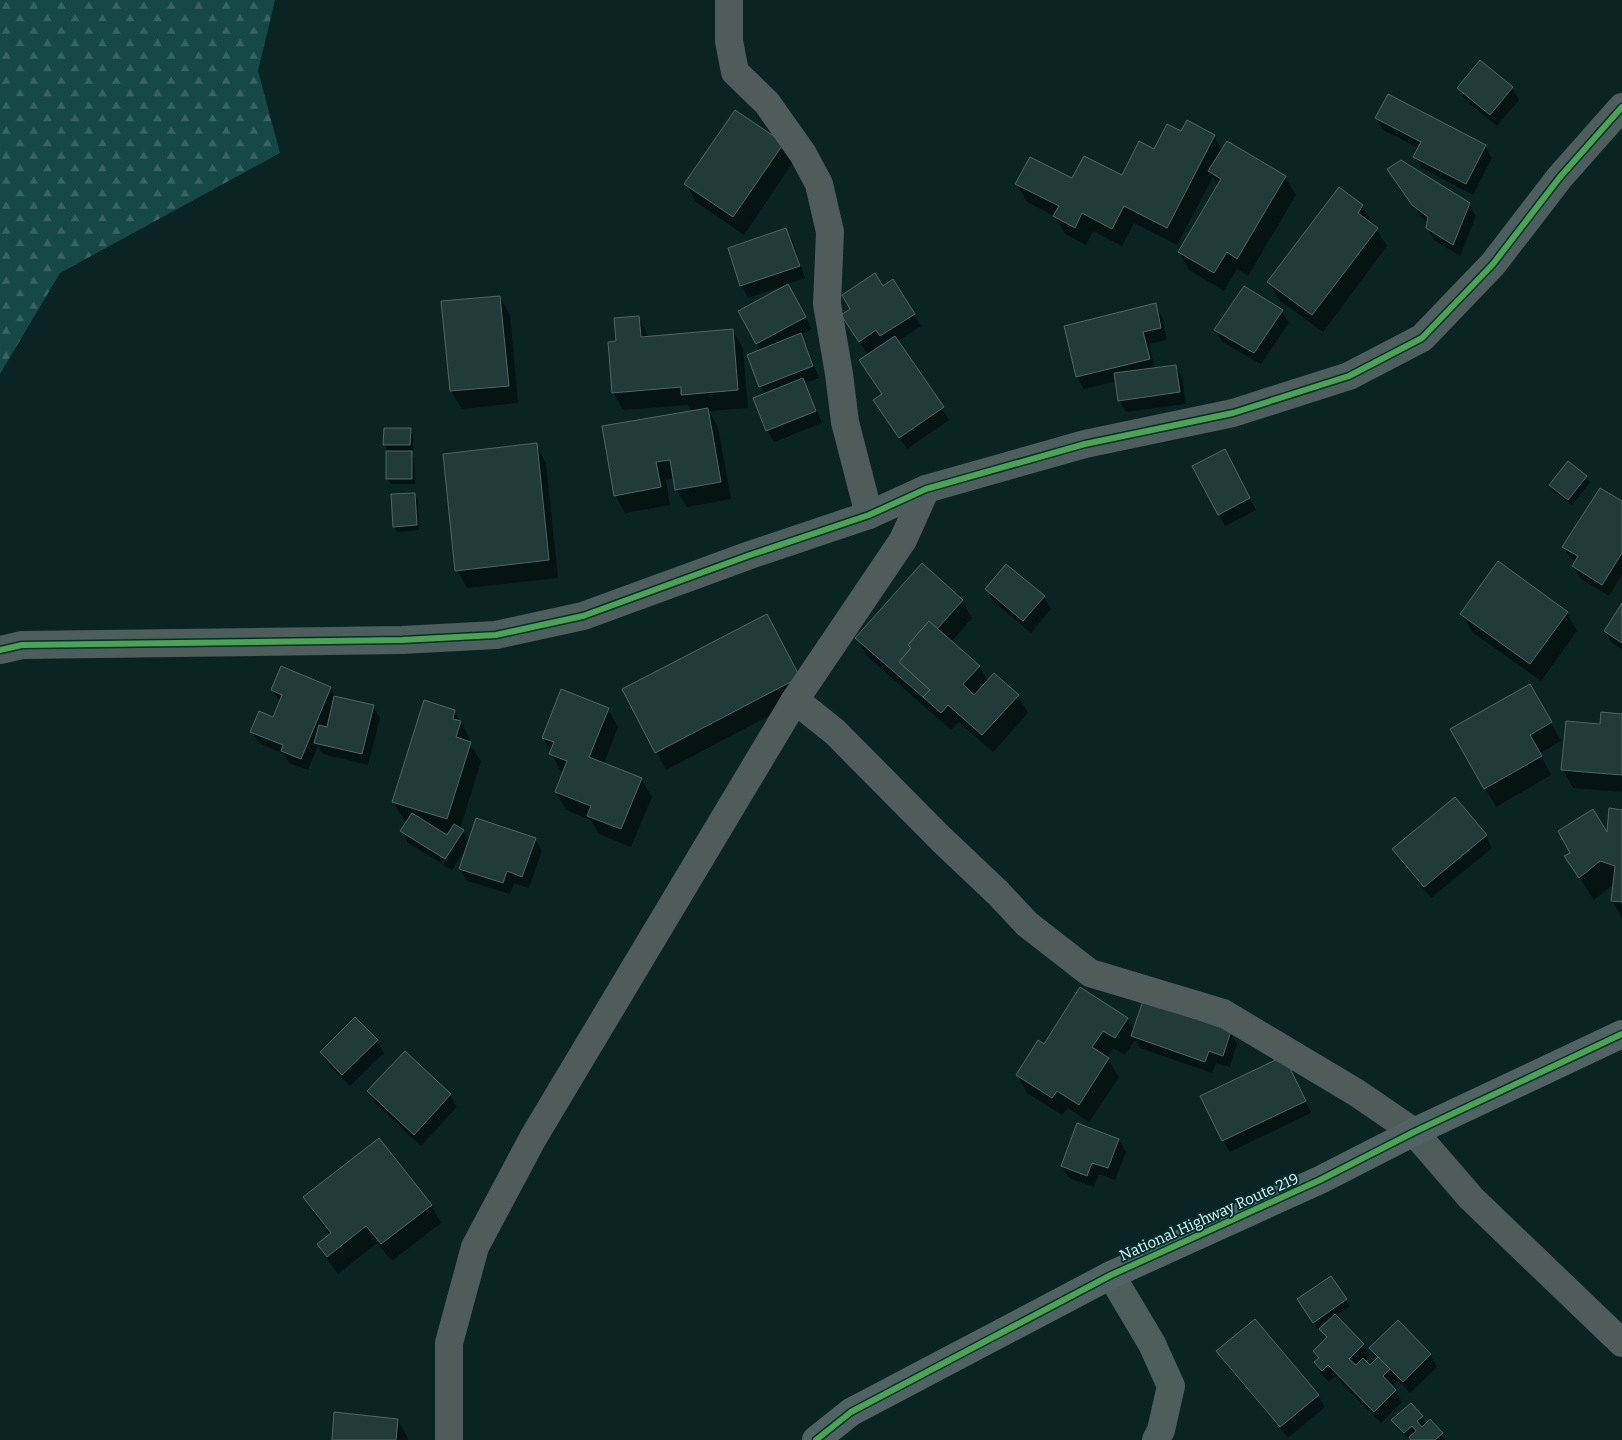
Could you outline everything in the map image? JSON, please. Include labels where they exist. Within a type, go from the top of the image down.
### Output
[{"type":"highway","name":"National Highway Route 219","points":[[816,1440],[851,1412],[1111,1274],[1320,1180],[1414,1132],[1622,1034]]},
{"type":"street","points":[[730,0],[729,41],[735,72],[767,103],[802,154],[819,184],[830,232],[827,304],[845,422],[869,515]]},
{"type":"street","points":[[0,650],[22,645],[402,640],[496,635],[583,616],[750,555],[869,515],[926,489],[1085,444],[1233,413],[1349,376],[1422,338],[1493,264],[1560,178],[1622,107]]},
{"type":"street","points":[[449,1440],[449,1343],[475,1248],[533,1138],[796,700],[903,540],[926,489]]},
{"type":"street","points":[[796,700],[835,732],[941,839],[998,893],[1026,924],[1090,973],[1223,1013],[1357,1093],[1414,1132],[1470,1198],[1622,1343]]},
{"type":"street","points":[[1111,1274],[1152,1344],[1171,1386],[1162,1430],[1156,1440]]},
{"type":"green space","points":[[0,0],[275,0],[258,71],[280,153],[60,273],[0,374]]},
{"type":"building","points":[[1480,60],[1513,87],[1490,115],[1457,88]]},
{"type":"building","points":[[1388,94],[1486,145],[1466,184],[1413,157],[1421,142],[1375,118]]},
{"type":"building","points":[[735,110],[784,143],[733,217],[684,184]]},
{"type":"building","points":[[1187,120],[1215,135],[1167,228],[1124,206],[1112,229],[1082,213],[1075,228],[1053,216],[1059,206],[1015,184],[1030,157],[1072,178],[1084,156],[1122,175],[1139,141],[1154,149],[1167,124],[1181,131]]},
{"type":"building","points":[[1227,141],[1286,176],[1237,259],[1227,252],[1214,273],[1178,252],[1221,179],[1208,171]]},
{"type":"building","points":[[1401,160],[1470,203],[1453,245],[1426,228],[1428,217],[1412,205],[1387,169]]},
{"type":"building","points":[[1339,187],[1363,205],[1358,213],[1378,228],[1312,315],[1267,282]]},
{"type":"building","points":[[786,228],[800,266],[740,286],[728,248]]},
{"type":"building","points":[[875,273],[883,286],[893,279],[915,314],[880,336],[876,330],[859,342],[841,315],[850,309],[842,295]]},
{"type":"building","points":[[788,284],[806,317],[756,344],[738,311]]},
{"type":"building","points":[[1244,286],[1283,310],[1254,353],[1214,330]]},
{"type":"building","points":[[500,296],[509,386],[450,391],[441,301]]},
{"type":"building","points":[[1156,303],[1161,328],[1143,332],[1150,359],[1076,377],[1064,326]]},
{"type":"building","points":[[639,316],[641,337],[733,329],[738,390],[681,395],[681,387],[612,393],[608,342],[616,341],[614,318]]},
{"type":"building","points":[[801,333],[813,366],[759,387],[747,355]]},
{"type":"building","points":[[895,336],[944,407],[899,438],[873,400],[882,394],[859,360]]},
{"type":"building","points":[[1176,365],[1180,392],[1118,401],[1114,373]]},
{"type":"building","points":[[803,378],[816,411],[766,431],[753,398]]},
{"type":"building","points":[[708,408],[721,482],[675,490],[670,460],[656,462],[661,487],[614,496],[602,426]]},
{"type":"building","points":[[384,428],[411,428],[410,445],[383,445]]},
{"type":"building","points":[[537,443],[549,560],[455,571],[443,454]]},
{"type":"building","points":[[1225,449],[1250,498],[1218,515],[1192,466]]},
{"type":"building","points":[[386,451],[412,451],[412,479],[386,479]]},
{"type":"building","points":[[1568,461],[1587,476],[1568,500],[1549,485]]},
{"type":"building","points":[[1600,488],[1622,501],[1622,553],[1602,585],[1572,566],[1578,556],[1562,547]]},
{"type":"building","points":[[415,493],[417,525],[393,527],[391,494]]},
{"type":"building","points":[[1498,561],[1568,612],[1530,664],[1460,614]]},
{"type":"building","points":[[922,563],[963,600],[937,629],[929,621],[908,645],[911,648],[899,662],[930,690],[923,697],[855,638]]},
{"type":"building","points":[[1006,564],[1045,596],[1023,621],[985,589]]},
{"type":"building","points":[[1622,603],[1622,643],[1604,631]]},
{"type":"building","points":[[767,614],[800,677],[655,753],[622,689]]},
{"type":"building","points":[[929,621],[980,666],[963,684],[974,695],[994,673],[1019,695],[982,735],[948,705],[941,713],[923,697],[930,690],[899,662],[911,648],[908,645]]},
{"type":"building","points":[[281,666],[331,687],[301,759],[281,751],[283,745],[250,732],[259,711],[273,717],[282,695],[271,690]]},
{"type":"building","points":[[1530,684],[1552,722],[1530,735],[1542,756],[1484,789],[1450,729]]},
{"type":"building","points":[[561,689],[609,708],[589,757],[642,778],[621,829],[587,816],[591,806],[555,792],[567,761],[549,754],[554,742],[542,738]]},
{"type":"building","points":[[334,696],[374,705],[362,754],[314,743],[319,725],[327,727]]},
{"type":"building","points":[[424,700],[455,710],[453,719],[461,721],[456,737],[471,742],[447,819],[392,802]]},
{"type":"building","points":[[1601,712],[1622,714],[1622,775],[1561,770],[1566,721],[1600,724]]},
{"type":"building","points":[[1455,797],[1487,835],[1424,887],[1392,849]]},
{"type":"building","points":[[1609,808],[1622,810],[1622,902],[1611,901],[1615,866],[1600,861],[1579,878],[1564,856],[1570,853],[1558,831],[1593,809],[1607,832]]},
{"type":"building","points":[[412,813],[447,835],[454,824],[464,830],[445,859],[400,831]]},
{"type":"building","points":[[476,818],[536,838],[522,877],[507,871],[503,883],[459,869]]},
{"type":"building","points":[[1080,987],[1128,1018],[1115,1038],[1103,1031],[1092,1047],[1109,1058],[1079,1105],[1057,1091],[1052,1098],[1016,1075],[1038,1040],[1044,1044]]},
{"type":"building","points":[[1143,1001],[1231,1031],[1223,1056],[1209,1051],[1205,1062],[1131,1036]]},
{"type":"building","points":[[355,1017],[378,1040],[342,1075],[320,1052]]},
{"type":"building","points":[[405,1051],[451,1094],[414,1135],[367,1091]]},
{"type":"building","points":[[1284,1056],[1306,1101],[1222,1141],[1200,1096]]},
{"type":"building","points":[[1077,1123],[1119,1139],[1108,1168],[1092,1163],[1087,1176],[1061,1166]]},
{"type":"building","points":[[379,1138],[432,1205],[381,1244],[366,1226],[327,1257],[317,1244],[331,1233],[303,1197]]},
{"type":"building","points":[[1331,1276],[1347,1299],[1313,1323],[1297,1299]]},
{"type":"building","points":[[1335,1314],[1364,1344],[1349,1359],[1356,1365],[1363,1358],[1370,1365],[1378,1357],[1390,1369],[1383,1376],[1396,1390],[1374,1412],[1328,1365],[1322,1371],[1314,1362],[1319,1358],[1313,1351],[1327,1337],[1319,1329]]},
{"type":"building","points":[[1255,1319],[1319,1395],[1280,1427],[1216,1351]]},
{"type":"building","points":[[1398,1320],[1431,1354],[1403,1382],[1369,1348]]},
{"type":"building","points":[[1411,1403],[1423,1416],[1417,1421],[1422,1427],[1430,1419],[1443,1433],[1435,1440],[1411,1440],[1409,1437],[1416,1431],[1412,1426],[1404,1433],[1391,1420]]},
{"type":"building","points":[[334,1412],[398,1419],[396,1440],[332,1440]]},
{"type":"cycle path","points":[[0,650],[22,645],[402,640],[496,635],[583,616],[750,555],[869,515],[926,489],[1085,444],[1233,413],[1349,376],[1422,338],[1493,264],[1560,177],[1622,107]]},
{"type":"cycle path","points":[[816,1440],[851,1412],[1111,1275],[1320,1180],[1414,1132],[1622,1034]]}]
